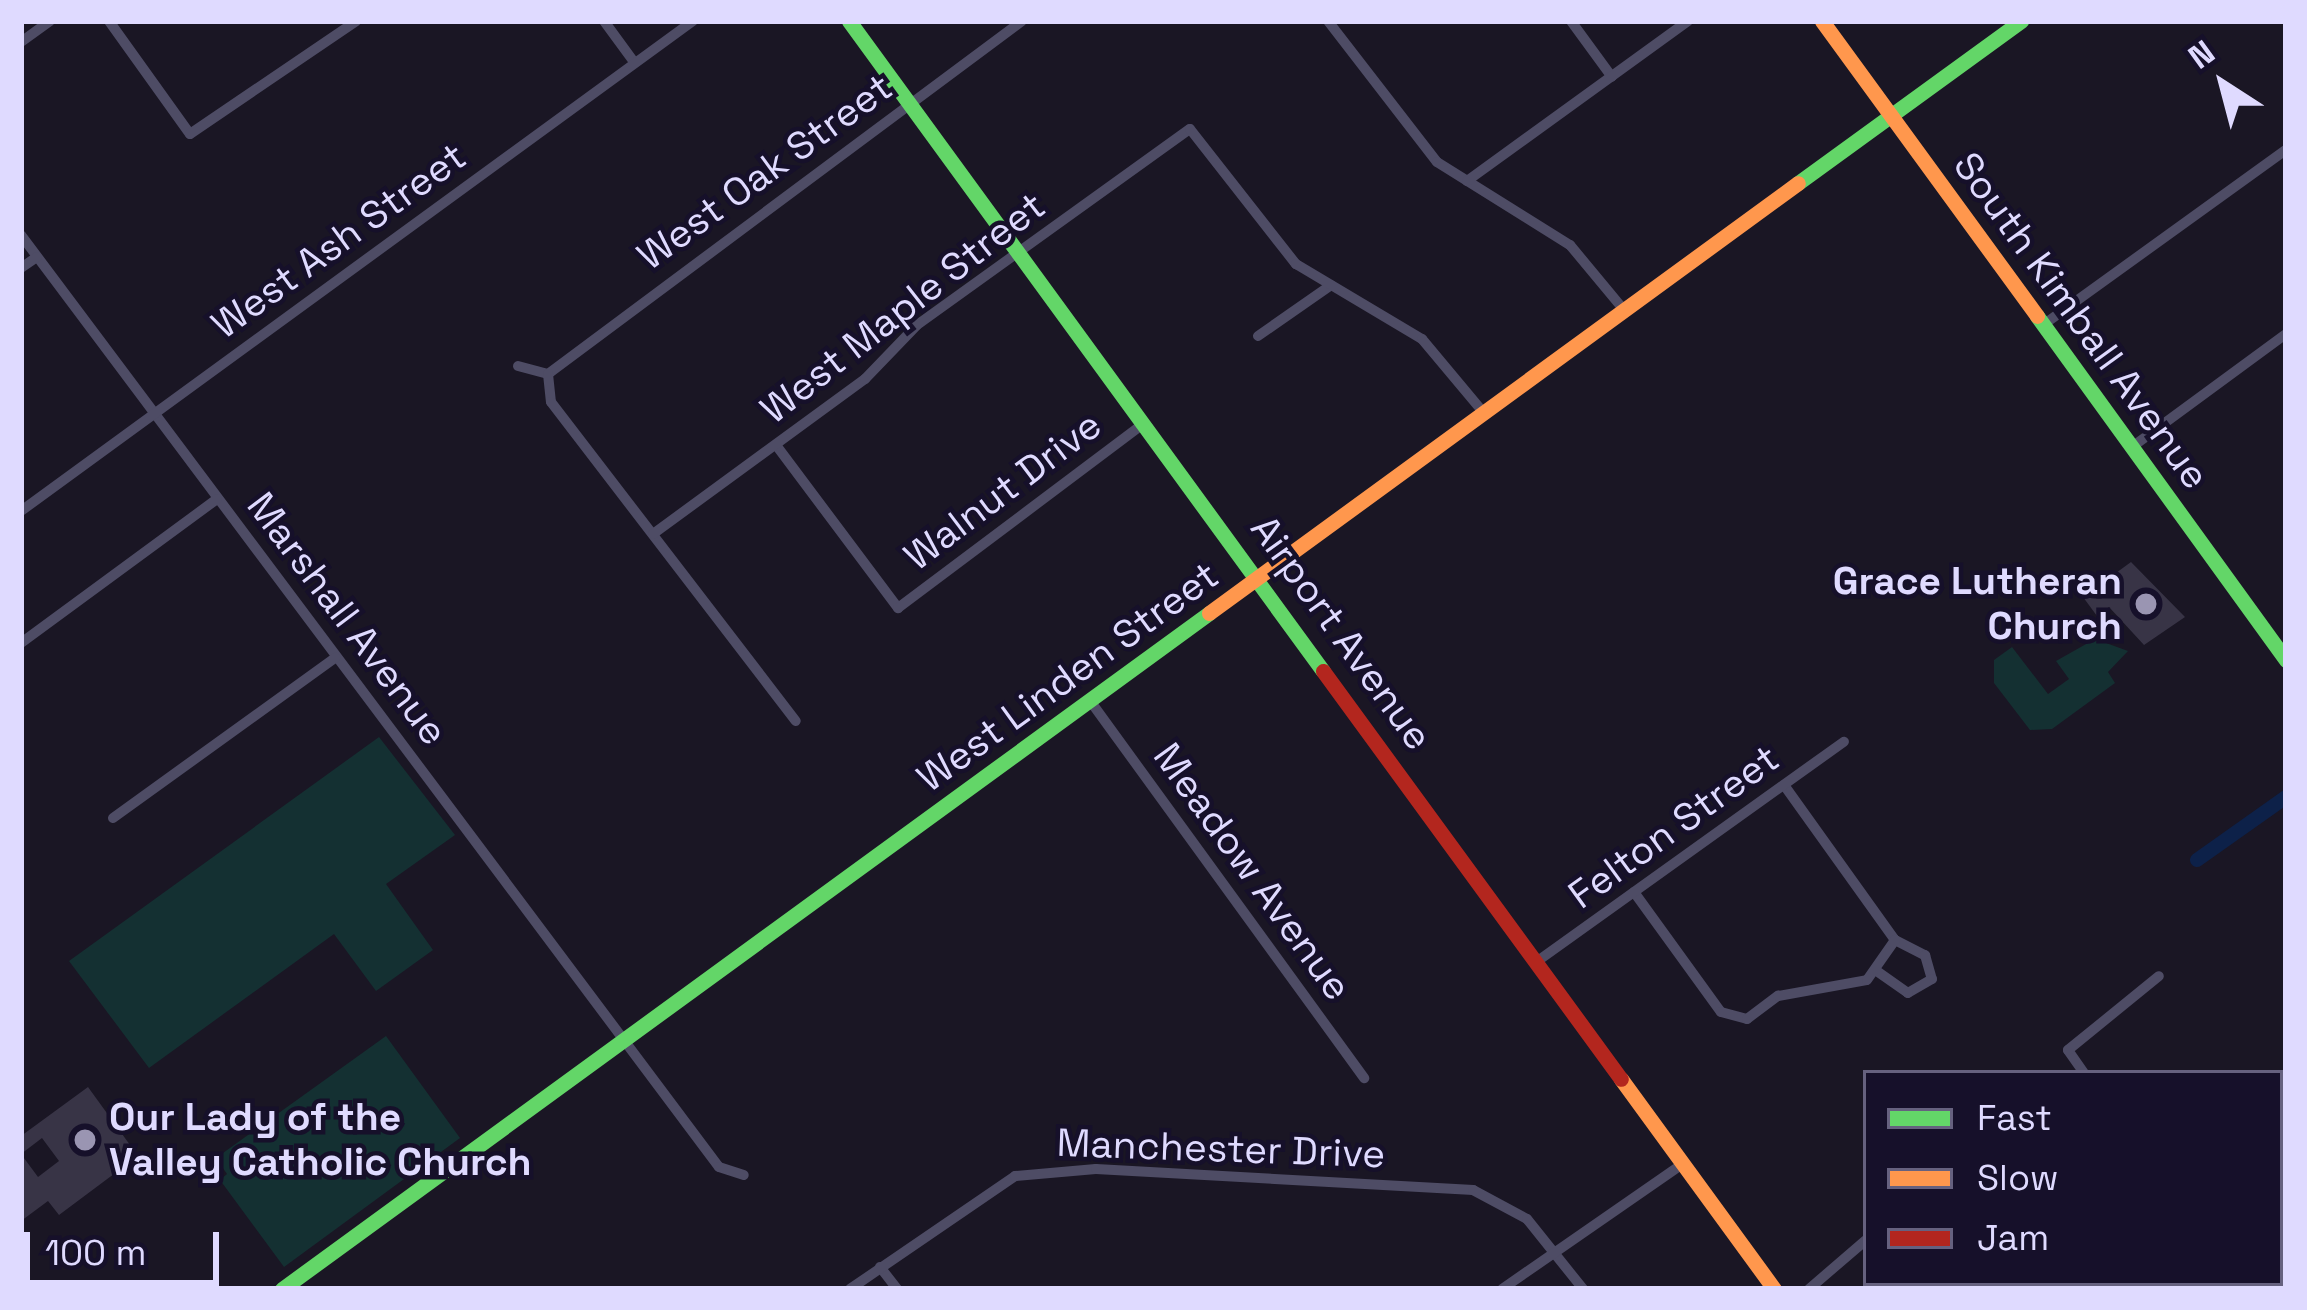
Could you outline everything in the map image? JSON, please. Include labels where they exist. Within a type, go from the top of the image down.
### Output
[{"type":"street","points":[[21,42],[50,21]]},
{"type":"street","points":[[109,21],[190,134],[356,21]]},
{"type":"street","points":[[604,21],[634,62]]},
{"type":"street","name":"West Ash Street","points":[[21,511],[693,21]]},
{"type":"street","name":"Airport Avenue","points":[[849,21],[1539,960],[1774,1289]]},
{"type":"street","name":"West Oak Street","points":[[548,374],[1022,21]]},
{"type":"street","points":[[1328,21],[1412,136],[1467,182],[1570,245],[1624,310]]},
{"type":"street","points":[[1571,21],[1612,77]]},
{"type":"street","points":[[1467,182],[1688,21]]},
{"type":"street","name":"South Kimball Avenue","points":[[1822,21],[2284,654]]},
{"type":"street","name":"West Linden Street","points":[[282,1289],[306,1282],[627,1038],[2020,21]]},
{"type":"street","name":"West Maple Street","points":[[653,534],[776,446],[1019,254],[1190,129],[1269,239],[1331,284]]},
{"type":"street","points":[[2043,325],[2286,150]]},
{"type":"street","name":"Marshall Avenue","points":[[21,235],[335,658],[627,1038],[719,1167],[744,1174]]},
{"type":"street","points":[[21,268],[38,256]]},
{"type":"street","points":[[1258,336],[1331,284],[1422,339],[1484,412]]},
{"type":"street","points":[[2132,447],[2286,334]]},
{"type":"street","points":[[518,366],[548,374],[551,402],[796,721]]},
{"type":"street","name":"Walnut Drive","points":[[776,446],[898,608],[1144,422]]},
{"type":"street","points":[[21,643],[218,499]]},
{"type":"street","points":[[113,818],[335,658]]},
{"type":"street","name":"Meadow Avenue","points":[[1091,702],[1364,1078]]},
{"type":"street","name":"Felton Street","points":[[1539,960],[1844,742]]},
{"type":"street","points":[[1784,785],[1895,940],[1925,955],[1927,988],[1908,993],[1877,971]]},
{"type":"street","points":[[1634,892],[1721,1012],[1747,1019],[1778,996],[1877,971],[1895,940]]},
{"type":"street","points":[[2082,1070],[2068,1050],[2159,976]]},
{"type":"street","points":[[1502,1289],[1684,1163]]},
{"type":"street","name":"Manchester Drive","points":[[850,1289],[1015,1176],[1096,1169],[1473,1190],[1511,1204],[1583,1289]]},
{"type":"street","points":[[1809,1289],[1863,1243]]},
{"type":"street","points":[[880,1267],[897,1289]]},
{"type":"green space","points":[[2095,639],[2128,651],[2108,672],[2115,683],[2052,729],[2030,730],[1994,683],[1994,660],[2012,647],[2048,694],[2069,679],[2056,661]]},
{"type":"green space","points":[[379,737],[455,835],[386,884],[433,950],[376,991],[334,934],[149,1068],[69,961]]},
{"type":"green space","points":[[386,1036],[460,1138],[284,1267],[220,1180],[227,1174],[216,1158]]},
{"type":"building","name":"Grace Lutheran Church","points":[[2131,562],[2185,617],[2144,645],[2109,607],[2097,616],[2083,597]]},
{"type":"building","name":"Our Lady of the Valley Catholic Church","points":[[88,1087],[138,1156],[59,1215],[48,1201],[21,1221],[21,1136]],"holes":[[[42,1138],[59,1161],[38,1177],[21,1154]]]},
{"type":"waterway","points":[[2197,860],[2286,797]]},
{"type":"traffic: fast","points":[[849,21],[1323,671]]},
{"type":"traffic: fast","points":[[1798,183],[2021,21]]},
{"type":"traffic: fast","points":[[2037,316],[2286,660]]},
{"type":"traffic: fast","points":[[282,1289],[1209,613]]},
{"type":"traffic: slow","points":[[1822,21],[2037,316]]},
{"type":"traffic: slow","points":[[1209,613],[1798,183]]},
{"type":"traffic: slow","points":[[1621,1079],[1774,1289]]},
{"type":"traffic: jam","points":[[1323,671],[1621,1079]]},
{"type":"place","name":"Grace Lutheran Church","points":[[2146,604]]},
{"type":"place","name":"Our Lady of the Valley Catholic Church","points":[[85,1140]]}]
